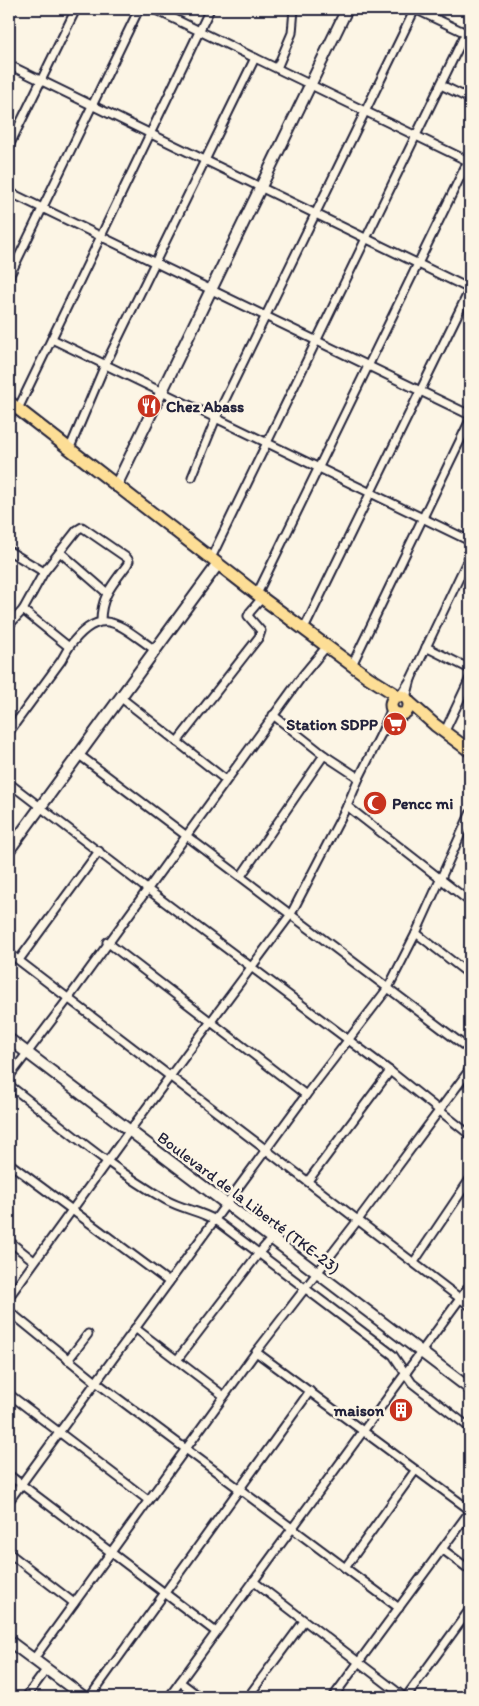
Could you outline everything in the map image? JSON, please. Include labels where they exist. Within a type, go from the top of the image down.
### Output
[{"type":"main road","points":[[14,406],[116,486],[368,677],[400,704],[440,728],[470,750]]},
{"type":"street","points":[[9,16],[12,9]]},
{"type":"street","points":[[9,146],[76,9]]},
{"type":"street","points":[[9,277],[139,9]]},
{"type":"street","points":[[154,9],[469,161],[319,468],[260,596],[248,616],[261,631],[259,637],[177,742]]},
{"type":"street","points":[[14,406],[52,339],[210,9]]},
{"type":"street","points":[[277,68],[292,33],[294,9]]},
{"type":"street","points":[[116,486],[347,9]]},
{"type":"street","points":[[192,477],[216,418],[415,9],[468,34]]},
{"type":"street","points":[[9,850],[155,650],[214,561],[267,443],[441,85],[468,34],[470,24]]},
{"type":"street","points":[[69,450],[105,365],[254,58]]},
{"type":"street","points":[[9,66],[470,289],[304,629]]},
{"type":"street","points":[[441,85],[470,98]]},
{"type":"street","points":[[9,192],[470,415]]},
{"type":"street","points":[[52,339],[470,541]]},
{"type":"street","points":[[352,665],[470,420]]},
{"type":"street","points":[[9,626],[23,610],[44,572],[82,527],[129,561],[107,593],[101,606],[101,621]]},
{"type":"street","points":[[9,551],[44,572]]},
{"type":"street","points":[[60,552],[107,593]]},
{"type":"street","points":[[9,1296],[291,914],[347,806],[359,778],[400,704],[470,555]]},
{"type":"street","points":[[23,610],[69,647]]},
{"type":"street","points":[[9,732],[78,635],[91,625],[101,621],[113,622],[155,650]]},
{"type":"street","points":[[9,1077],[303,674],[327,646]]},
{"type":"street","points":[[426,647],[470,669]]},
{"type":"street","points":[[440,728],[470,678]]},
{"type":"street","points":[[120,697],[226,780]]},
{"type":"street","points":[[273,716],[324,755],[359,778]]},
{"type":"street","points":[[78,754],[470,1050]]},
{"type":"street","points":[[241,876],[324,755]]},
{"type":"street","points":[[9,783],[349,1040],[470,1135]]},
{"type":"street","points":[[347,806],[470,902]]},
{"type":"street","points":[[9,1501],[306,1095],[388,988],[416,933],[470,814]]},
{"type":"street","points":[[19,960],[99,852]]},
{"type":"street","points":[[416,933],[470,975]]},
{"type":"street","points":[[107,942],[306,1095]]},
{"type":"street","points":[[9,953],[470,1306]]},
{"type":"street","name":"Boulevard de la Liberté (TKE-23)","points":[[9,1039],[470,1389]]},
{"type":"street","points":[[33,1660],[256,1352],[306,1289],[470,1069]]},
{"type":"street","points":[[308,1181],[390,1072]]},
{"type":"street","points":[[9,1084],[107,1161],[175,1205],[204,1214],[215,1220],[393,1355],[412,1383],[470,1428]]},
{"type":"street","points":[[9,1162],[169,1282]]},
{"type":"street","points":[[414,1262],[470,1180]]},
{"type":"street","points":[[177,1360],[272,1238]]},
{"type":"street","points":[[9,1241],[34,1261]]},
{"type":"street","points":[[169,1697],[470,1286]]},
{"type":"street","points":[[9,1311],[96,1382],[399,1608]]},
{"type":"street","points":[[135,1328],[224,1396]]},
{"type":"street","points":[[68,1360],[88,1334]]},
{"type":"street","points":[[256,1352],[470,1510],[333,1697]]},
{"type":"street","points":[[90,1697],[310,1392]]},
{"type":"street","points":[[9,1394],[148,1500]]},
{"type":"street","points":[[345,1568],[415,1471]]},
{"type":"street","points":[[9,1474],[216,1632]]},
{"type":"street","points":[[442,1549],[470,1570]]},
{"type":"street","points":[[9,1553],[74,1602]]},
{"type":"street","points":[[253,1581],[405,1697],[470,1609]]},
{"type":"street","points":[[248,1697],[304,1621]]},
{"type":"street","points":[[9,1641],[84,1697]]},
{"type":"street","points":[[26,1697],[46,1670]]},
{"type":"street","points":[[180,1682],[200,1697]]},
{"type":"place","name":"Chez Abass","points":[[149,406]]},
{"type":"place","name":"Station SDPP","points":[[395,724]]},
{"type":"place","name":"Pencc mi","points":[[375,803]]},
{"type":"place","name":"maison","points":[[401,1410]]}]
